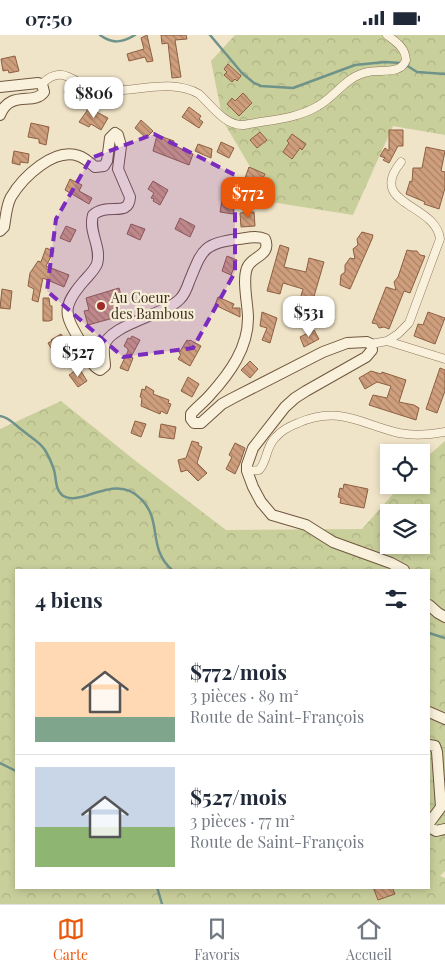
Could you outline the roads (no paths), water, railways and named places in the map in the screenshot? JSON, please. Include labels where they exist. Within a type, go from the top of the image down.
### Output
[{"type":"main road","points":[[0,87],[38,83],[42,85],[44,92],[41,96],[14,100],[2,109],[0,115]]},
{"type":"main road","points":[[0,231],[4,227],[11,198],[18,187],[39,166],[60,155],[70,154],[80,156],[95,167],[101,167],[107,161],[110,137],[115,133],[118,135],[121,146],[118,169],[130,201],[128,206],[123,209],[106,208],[94,215],[91,223],[98,255],[97,263],[93,271],[74,293],[67,307],[67,317],[70,324],[91,362],[100,371],[105,366],[104,345],[106,341],[126,326],[172,305],[181,298],[198,259],[210,245],[249,237],[259,236],[265,239],[264,253],[249,264],[246,274],[248,312],[246,340],[237,360],[210,395],[191,414],[191,419],[194,423],[201,423],[222,404],[323,352],[347,343],[367,342],[370,344],[372,350],[366,357],[306,391],[285,407],[253,448],[247,465],[247,471],[261,502],[272,515],[306,525],[334,542],[402,569]]},
{"type":"main road","points":[[430,606],[445,617]]},
{"type":"main road","points":[[430,712],[445,719]]},
{"type":"main road","points":[[430,745],[434,746],[437,752],[441,807],[430,822]]},
{"type":"main road","points":[[430,828],[436,831],[445,829]]},
{"type":"street","points":[[42,85],[48,78],[64,74],[86,87],[99,90],[119,91],[150,87],[175,87],[199,94],[228,122],[238,125],[304,113],[325,101],[354,77],[369,71],[393,70],[404,63],[404,51],[402,46],[387,35]]},
{"type":"street","points":[[370,344],[387,341],[398,335],[410,323],[443,237],[434,223],[408,203],[395,196],[392,191],[392,175],[401,162]]},
{"type":"street","points":[[387,341],[445,359]]},
{"type":"street","points":[[247,471],[259,470],[264,465],[269,445],[276,436],[288,427],[316,417],[328,415],[348,417],[393,431],[415,435],[445,432]]},
{"type":"waterway","points":[[100,35],[113,41],[126,40],[135,35]]},
{"type":"waterway","points":[[210,35],[242,73],[261,86],[293,88],[355,65],[385,62],[401,63]]},
{"type":"waterway","points":[[406,65],[417,72],[445,74]]},
{"type":"waterway","points":[[0,416],[9,420],[43,447],[54,471],[59,492],[62,495],[69,498],[78,498],[109,489],[120,489],[131,491],[141,499],[148,507],[152,516],[160,553],[164,562],[171,569]]},
{"type":"waterway","points":[[430,633],[445,638]]},
{"type":"waterway","points":[[0,763],[15,770]]},
{"type":"waterway","points":[[158,889],[162,904]]},
{"type":"place","name":"Au Coeur des Bambous","points":[[101,306]]}]
